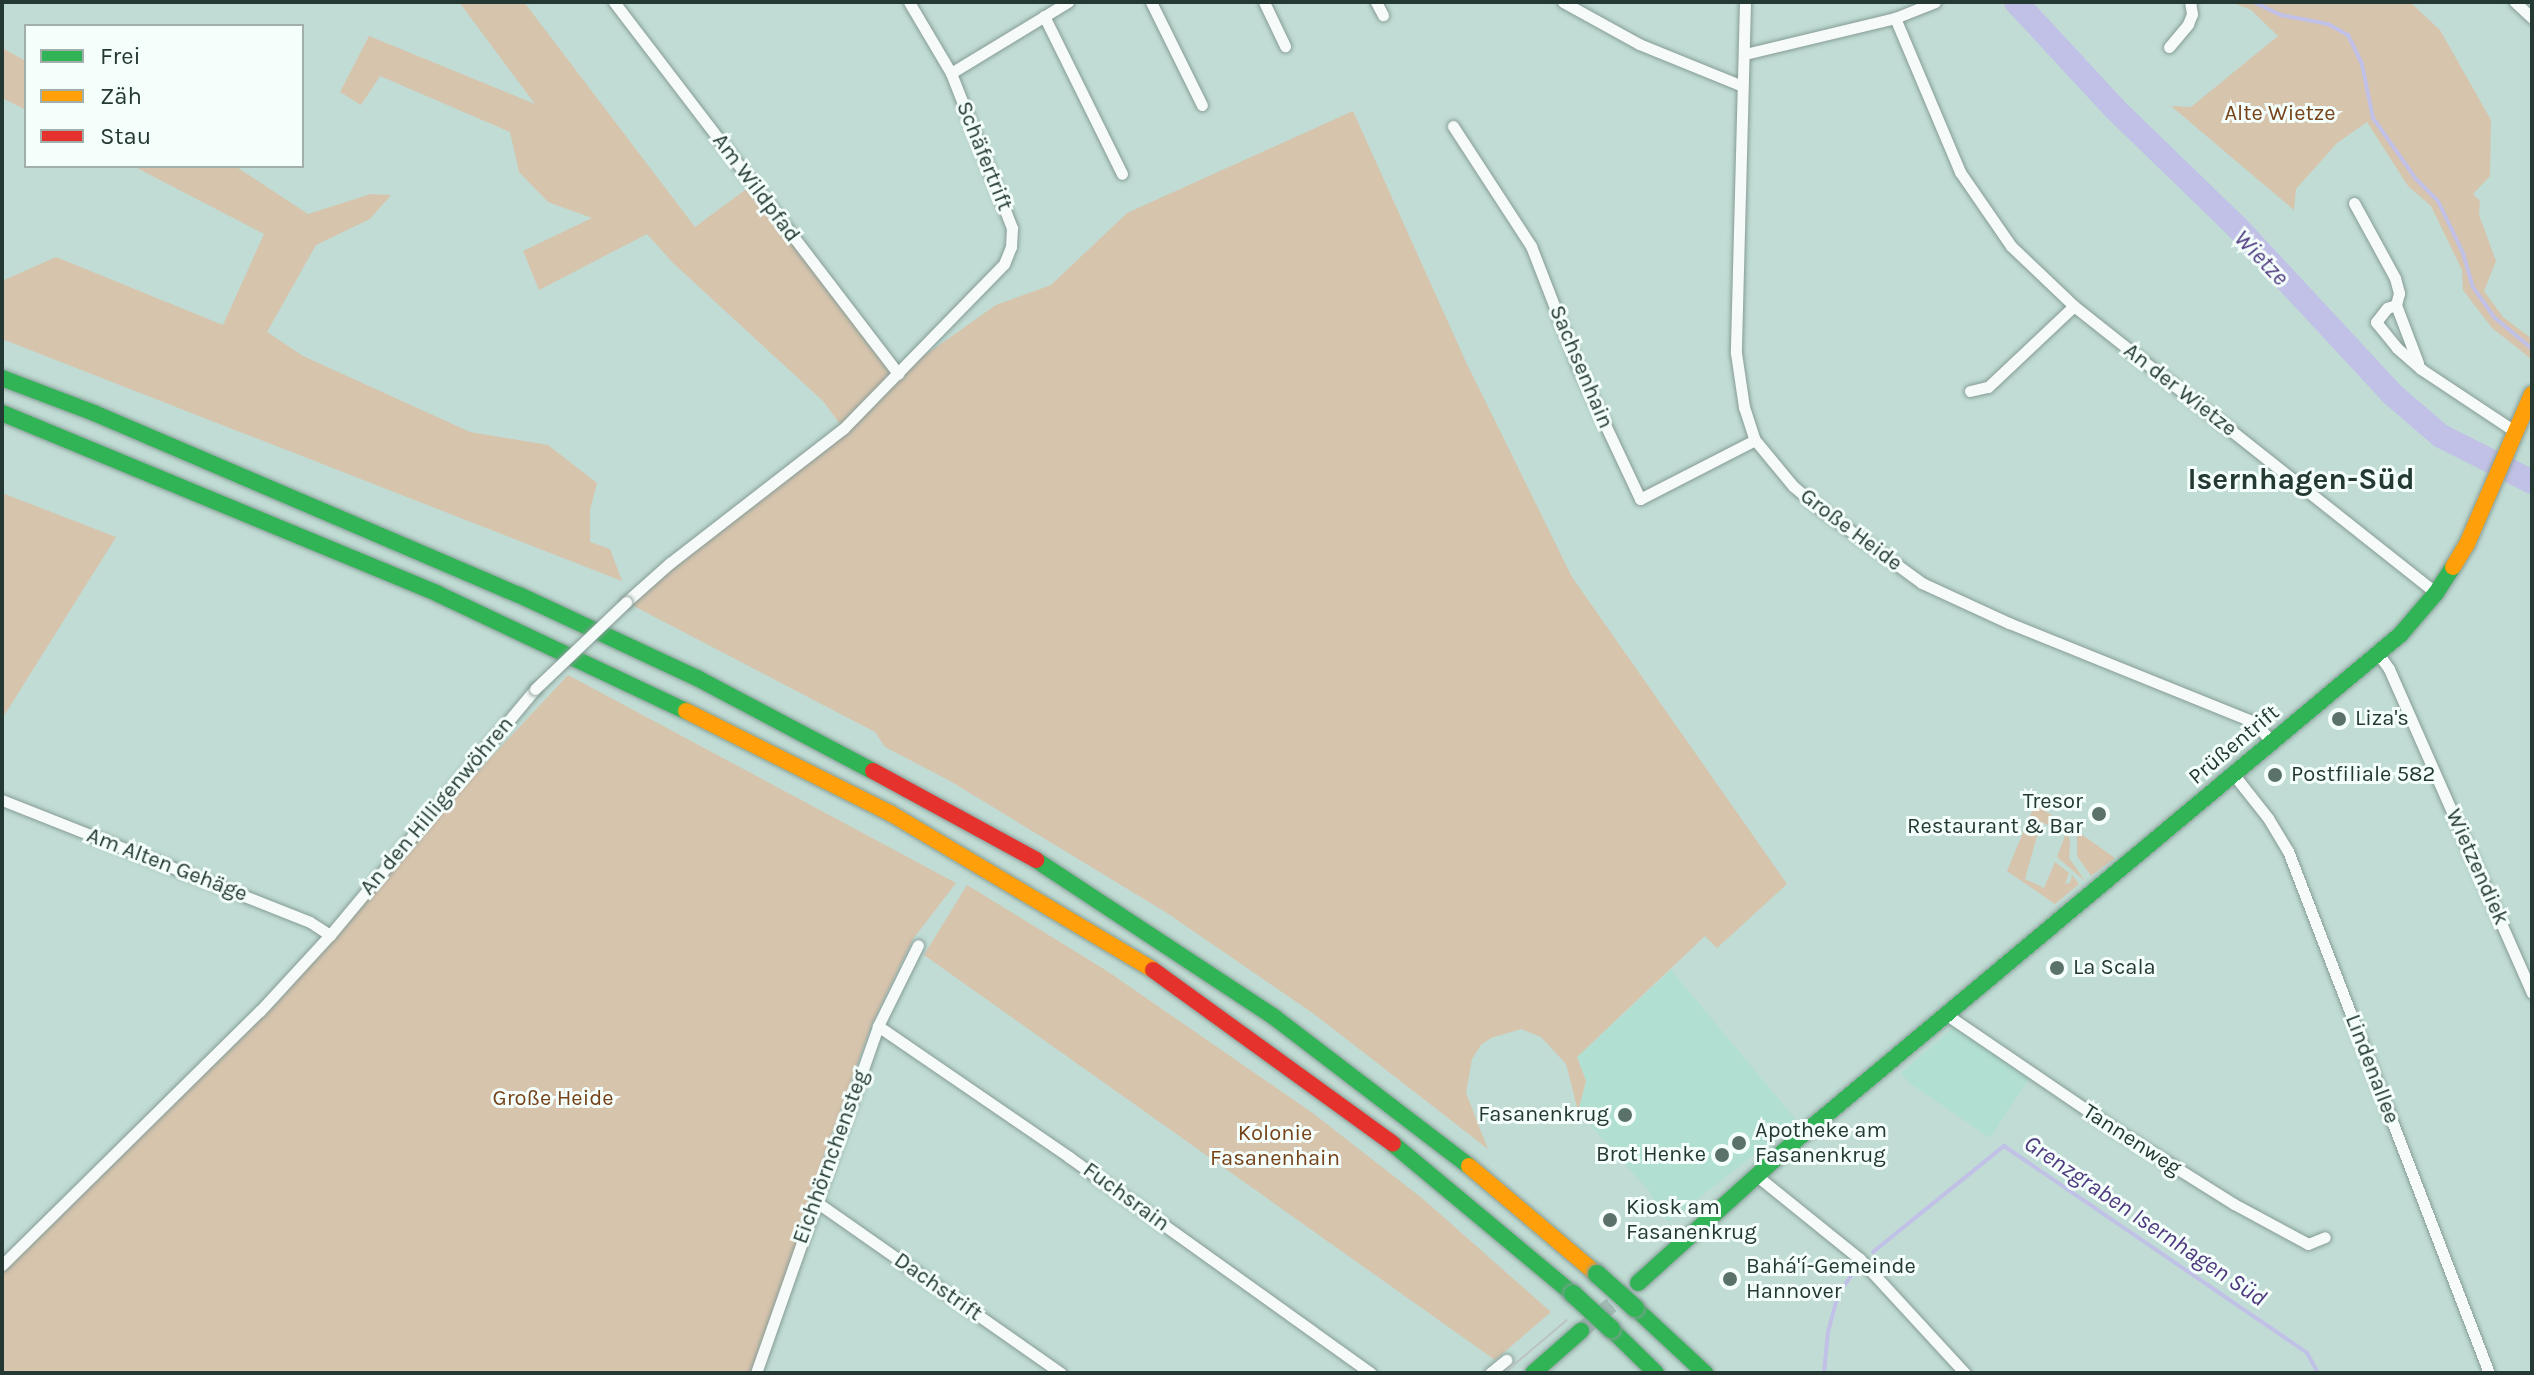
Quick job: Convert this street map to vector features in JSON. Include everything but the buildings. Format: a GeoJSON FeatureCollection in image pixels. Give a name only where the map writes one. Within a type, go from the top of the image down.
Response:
{"type":"FeatureCollection","features":[{"type":"Feature","properties":{"kind":"main road"},"geometry":{"type":"LineString","coordinates":[[2,378],[452,564],[697,678],[995,835],[1174,948],[1286,1026],[1458,1157],[1597,1274],[1705,1373]]}},
{"type":"Feature","properties":{"kind":"main road","name":"Prüßentrift"},"geometry":{"type":"LineString","coordinates":[[1638,1283],[1884,1067],[2379,655],[2436,593],[2467,544],[2532,394]]}},
{"type":"Feature","properties":{"kind":"main road"},"geometry":{"type":"LineString","coordinates":[[2,413],[438,594],[785,758],[890,813],[1156,972],[1313,1083],[1438,1179],[1573,1294],[1656,1373]]}},
{"type":"Feature","properties":{"kind":"main road"},"geometry":{"type":"LineString","coordinates":[[1533,1373],[1581,1331]]}},
{"type":"Feature","properties":{"kind":"street","name":"Am Wildpfad"},"geometry":{"type":"LineString","coordinates":[[614,2],[898,374]]}},
{"type":"Feature","properties":{"kind":"street","name":"Schäfertrift"},"geometry":{"type":"LineString","coordinates":[[898,374],[1004,264],[1011,247],[1012,228],[951,73],[909,2]]}},
{"type":"Feature","properties":{"kind":"street"},"geometry":{"type":"LineString","coordinates":[[951,73],[1068,2]]}},
{"type":"Feature","properties":{"kind":"street"},"geometry":{"type":"LineString","coordinates":[[1151,2],[1202,105]]}},
{"type":"Feature","properties":{"kind":"street"},"geometry":{"type":"LineString","coordinates":[[1264,2],[1285,46]]}},
{"type":"Feature","properties":{"kind":"street"},"geometry":{"type":"LineString","coordinates":[[1376,2],[1383,15]]}},
{"type":"Feature","properties":{"kind":"street"},"geometry":{"type":"LineString","coordinates":[[1563,2],[1639,44],[1740,85]]}},
{"type":"Feature","properties":{"kind":"street","name":"Große Heide"},"geometry":{"type":"LineString","coordinates":[[1745,2],[1745,54],[1740,85],[1736,353],[1744,407],[1755,440],[1793,486],[1922,583],[2009,623],[2254,722],[2273,743]]}},
{"type":"Feature","properties":{"kind":"street"},"geometry":{"type":"LineString","coordinates":[[1745,54],[1895,18],[1935,2]]}},
{"type":"Feature","properties":{"kind":"street"},"geometry":{"type":"LineString","coordinates":[[2169,47],[2188,24],[2192,14],[2190,2]]}},
{"type":"Feature","properties":{"kind":"street"},"geometry":{"type":"LineString","coordinates":[[2515,2],[2532,18]]}},
{"type":"Feature","properties":{"kind":"street"},"geometry":{"type":"LineString","coordinates":[[1044,16],[1122,174]]}},
{"type":"Feature","properties":{"kind":"street","name":"An der Wietze"},"geometry":{"type":"LineString","coordinates":[[1895,18],[1960,172],[2011,246],[2074,306],[2436,593]]}},
{"type":"Feature","properties":{"kind":"street","name":"Sachsenhain"},"geometry":{"type":"LineString","coordinates":[[1453,126],[1531,246],[1578,367],[1640,499],[1755,440]]}},
{"type":"Feature","properties":{"kind":"street"},"geometry":{"type":"LineString","coordinates":[[2354,203],[2395,278],[2399,293],[2396,305],[2421,369]]}},
{"type":"Feature","properties":{"kind":"street"},"geometry":{"type":"LineString","coordinates":[[2396,305],[2380,314],[2376,322],[2397,348],[2421,369],[2516,432]]}},
{"type":"Feature","properties":{"kind":"street"},"geometry":{"type":"LineString","coordinates":[[1970,391],[1988,387],[2074,306]]}},
{"type":"Feature","properties":{"kind":"street","name":"An den Hilligenwöhren"},"geometry":{"type":"LineString","coordinates":[[2,1265],[260,1011],[330,935],[535,689],[670,563],[843,429],[898,374]]}},
{"type":"Feature","properties":{"kind":"street","name":"Wietzendiek"},"geometry":{"type":"LineString","coordinates":[[2379,655],[2389,669],[2532,993]]}},
{"type":"Feature","properties":{"kind":"street","name":"Lindenallee"},"geometry":{"type":"LineString","coordinates":[[2234,775],[2268,818],[2288,851],[2489,1373]]}},
{"type":"Feature","properties":{"kind":"street","name":"Am Alten Gehäge"},"geometry":{"type":"LineString","coordinates":[[2,800],[310,922],[330,935]]}},
{"type":"Feature","properties":{"kind":"street","name":"Eichhörnchensteg"},"geometry":{"type":"LineString","coordinates":[[756,1373],[878,1026],[918,945]]}},
{"type":"Feature","properties":{"kind":"street","name":"Tannenweg"},"geometry":{"type":"LineString","coordinates":[[1947,1015],[2140,1146],[2234,1204],[2308,1244],[2325,1237]]}},
{"type":"Feature","properties":{"kind":"street","name":"Fuchsrain"},"geometry":{"type":"LineString","coordinates":[[878,1026],[1069,1157],[1371,1373]]}},
{"type":"Feature","properties":{"kind":"street"},"geometry":{"type":"LineString","coordinates":[[1757,1176],[1860,1259],[1965,1373]]}},
{"type":"Feature","properties":{"kind":"street","name":"Dachstrift"},"geometry":{"type":"LineString","coordinates":[[815,1201],[1061,1373]]}},
{"type":"Feature","properties":{"kind":"street"},"geometry":{"type":"LineString","coordinates":[[1490,1373],[1506,1360]]}},
{"type":"Feature","properties":{"kind":"shaded area"},"geometry":{"type":"Polygon","coordinates":[[[1671,970],[1797,1121],[1668,1222],[1649,1191],[1578,1111],[1586,1081],[1577,1057],[1671,970]]]}},
{"type":"Feature","properties":{"kind":"shaded area"},"geometry":{"type":"Polygon","coordinates":[[[1955,1026],[2030,1077],[1990,1138],[1908,1082],[1901,1073],[1955,1026]]]}},
{"type":"Feature","properties":{"kind":"green space"},"geometry":{"type":"Polygon","coordinates":[[[459,2],[524,2],[695,227],[753,184],[898,374],[996,305],[1051,285],[1127,213],[1353,111],[1466,362],[1572,577],[1787,884],[1717,948],[1705,936],[1577,1057],[1586,1081],[1578,1111],[1566,1064],[1541,1037],[1521,1029],[1491,1038],[1481,1045],[1472,1059],[1466,1093],[1488,1149],[1314,1014],[1167,913],[950,781],[885,747],[875,732],[626,602],[843,428],[823,401],[673,263],[647,234],[539,290],[523,251],[592,218],[548,202],[519,172],[510,132],[380,76],[361,105],[340,92],[369,36],[535,104],[459,2]]]}},
{"type":"Feature","properties":{"kind":"green space"},"geometry":{"type":"Polygon","coordinates":[[[2231,2],[2410,2],[2440,30],[2491,120],[2490,176],[2473,194],[2480,201],[2479,215],[2496,261],[2484,291],[2503,317],[2532,339],[2530,358],[2492,328],[2463,290],[2462,270],[2431,206],[2408,186],[2367,122],[2337,143],[2296,189],[2294,210],[2171,106],[2191,107],[2278,36],[2251,10],[2231,2]]]}},
{"type":"Feature","properties":{"kind":"green space"},"geometry":{"type":"Polygon","coordinates":[[[2,48],[24,60],[24,109],[2,98],[2,48]]]}},
{"type":"Feature","properties":{"kind":"green space"},"geometry":{"type":"Polygon","coordinates":[[[137,168],[238,168],[308,214],[371,194],[391,195],[370,219],[316,245],[267,332],[303,356],[470,432],[548,445],[597,483],[590,510],[590,542],[610,549],[622,581],[2,339],[2,281],[56,257],[223,325],[264,234],[137,168]]]}},
{"type":"Feature","properties":{"kind":"green space"},"geometry":{"type":"Polygon","coordinates":[[[2,493],[116,537],[2,719],[2,493]]]}},
{"type":"Feature","properties":{"kind":"green space","name":"Große Heide"},"geometry":{"type":"Polygon","coordinates":[[[568,675],[956,883],[913,939],[872,1024],[809,1196],[815,1201],[756,1373],[2,1373],[2,1273],[277,1003],[426,827],[568,675]]]}},
{"type":"Feature","properties":{"kind":"green space"},"geometry":{"type":"Polygon","coordinates":[[[2035,804],[2070,828],[2067,833],[2069,858],[2085,881],[2057,857],[2066,833],[2041,822],[2025,879],[2044,888],[2055,862],[2069,873],[2065,884],[2070,883],[2072,875],[2079,884],[2055,904],[2007,871],[2035,804]]]}},
{"type":"Feature","properties":{"kind":"green space"},"geometry":{"type":"Polygon","coordinates":[[[2077,831],[2115,858],[2091,876],[2077,856],[2077,831]]]}},
{"type":"Feature","properties":{"kind":"green space","name":"Kolonie Fasanenhain"},"geometry":{"type":"Polygon","coordinates":[[[967,885],[1107,971],[1314,1114],[1423,1199],[1551,1312],[1495,1360],[924,955],[967,885]]]}},
{"type":"Feature","properties":{"kind":"waterway","name":"Wietze"},"geometry":{"type":"LineString","coordinates":[[2016,2],[2114,108],[2237,227],[2392,394],[2441,436],[2532,482]]}},
{"type":"Feature","properties":{"kind":"waterway","name":"Alte Wietze"},"geometry":{"type":"LineString","coordinates":[[2254,2],[2281,15],[2328,24],[2348,35],[2362,64],[2373,118],[2416,179],[2438,201],[2463,253],[2473,287],[2495,318],[2531,348]]}},
{"type":"Feature","properties":{"kind":"waterway","name":"Grenzgraben Isernhagen Süd"},"geometry":{"type":"LineString","coordinates":[[1873,1252],[2004,1146],[2307,1353],[2318,1373]]}},
{"type":"Feature","properties":{"kind":"waterway","name":"Grenzgraben Isernhagen Süd"},"geometry":{"type":"LineString","coordinates":[[1824,1373],[1828,1332],[1838,1295],[1855,1270]]}},
{"type":"Feature","properties":{"kind":"tunnel"},"geometry":{"type":"LineString","coordinates":[[1581,1331],[1631,1288]]}},
{"type":"Feature","properties":{"kind":"tram line"},"geometry":{"type":"LineString","coordinates":[[1504,1373],[1567,1320]]}},
{"type":"Feature","properties":{"kind":"traffic: fast"},"geometry":{"type":"LineString","coordinates":[[2,378],[94,413],[519,595],[697,678],[873,771]]}},
{"type":"Feature","properties":{"kind":"traffic: fast"},"geometry":{"type":"LineString","coordinates":[[2,413],[438,594],[686,711]]}},
{"type":"Feature","properties":{"kind":"traffic: fast"},"geometry":{"type":"LineString","coordinates":[[1638,1283],[1795,1141],[2400,635],[2436,593],[2453,567]]}},
{"type":"Feature","properties":{"kind":"traffic: fast"},"geometry":{"type":"LineString","coordinates":[[1036,860],[1274,1017],[1469,1166]]}},
{"type":"Feature","properties":{"kind":"traffic: fast"},"geometry":{"type":"LineString","coordinates":[[1393,1144],[1573,1294]]}},
{"type":"Feature","properties":{"kind":"traffic: fast"},"geometry":{"type":"LineString","coordinates":[[1597,1274],[1635,1308]]}},
{"type":"Feature","properties":{"kind":"traffic: fast"},"geometry":{"type":"LineString","coordinates":[[1573,1294],[1611,1329]]}},
{"type":"Feature","properties":{"kind":"traffic: fast"},"geometry":{"type":"LineString","coordinates":[[1635,1308],[1705,1373]]}},
{"type":"Feature","properties":{"kind":"traffic: fast"},"geometry":{"type":"LineString","coordinates":[[1611,1329],[1656,1373]]}},
{"type":"Feature","properties":{"kind":"traffic: fast"},"geometry":{"type":"LineString","coordinates":[[1533,1373],[1581,1331]]}},
{"type":"Feature","properties":{"kind":"traffic: slow"},"geometry":{"type":"LineString","coordinates":[[2453,567],[2467,544],[2532,394]]}},
{"type":"Feature","properties":{"kind":"traffic: slow"},"geometry":{"type":"LineString","coordinates":[[686,711],[890,813],[1153,970]]}},
{"type":"Feature","properties":{"kind":"traffic: slow"},"geometry":{"type":"LineString","coordinates":[[1469,1166],[1597,1274]]}},
{"type":"Feature","properties":{"kind":"traffic: jam"},"geometry":{"type":"LineString","coordinates":[[873,771],[1036,860]]}},
{"type":"Feature","properties":{"kind":"traffic: jam"},"geometry":{"type":"LineString","coordinates":[[1153,970],[1393,1144]]}},
{"type":"Feature","properties":{"kind":"place","name":"Liza's"},"geometry":{"type":"Point","coordinates":[2339,719]}},
{"type":"Feature","properties":{"kind":"place","name":"Postfiliale 582"},"geometry":{"type":"Point","coordinates":[2275,775]}},
{"type":"Feature","properties":{"kind":"place","name":"Tresor Restaurant & Bar"},"geometry":{"type":"Point","coordinates":[2099,814]}},
{"type":"Feature","properties":{"kind":"place","name":"La Scala"},"geometry":{"type":"Point","coordinates":[2057,968]}},
{"type":"Feature","properties":{"kind":"place","name":"Fasanenkrug"},"geometry":{"type":"Point","coordinates":[1625,1115]}},
{"type":"Feature","properties":{"kind":"place","name":"Apotheke am Fasanenkrug"},"geometry":{"type":"Point","coordinates":[1739,1143]}},
{"type":"Feature","properties":{"kind":"place","name":"Brot Henke"},"geometry":{"type":"Point","coordinates":[1722,1155]}},
{"type":"Feature","properties":{"kind":"place","name":"Kiosk am Fasanenkrug"},"geometry":{"type":"Point","coordinates":[1610,1220]}},
{"type":"Feature","properties":{"kind":"place","name":"Bahá'í-Gemeinde Hannover"},"geometry":{"type":"Point","coordinates":[1730,1279]}},
{"type":"Feature","properties":{"kind":"district","name":"Isernhagen-Süd"},"geometry":{"type":"Point","coordinates":[2301,479]}}]}
